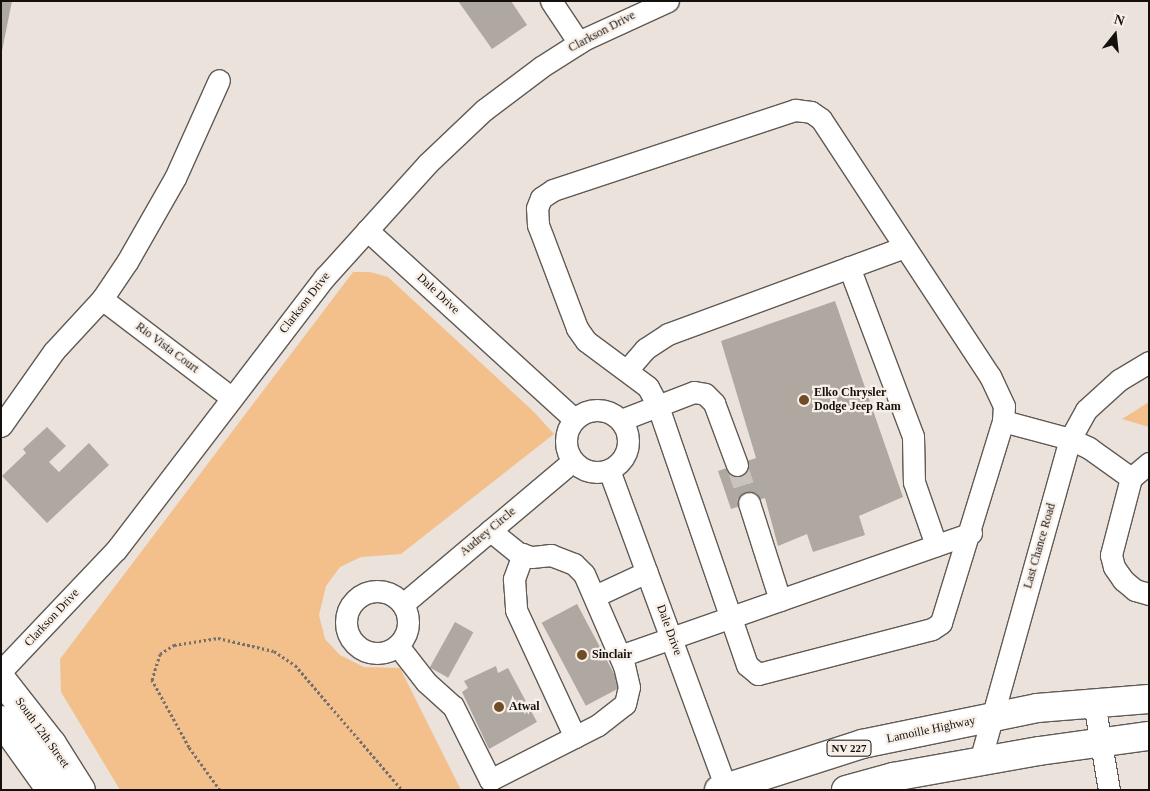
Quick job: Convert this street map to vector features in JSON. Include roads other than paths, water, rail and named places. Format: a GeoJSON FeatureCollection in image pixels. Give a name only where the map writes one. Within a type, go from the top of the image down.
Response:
{"type":"FeatureCollection","features":[{"type":"Feature","properties":{"kind":"main road","name":"South 12th Street"},"geometry":{"type":"LineString","coordinates":[[1,679],[52,744],[81,790]]}},
{"type":"Feature","properties":{"kind":"main road","name":"Lamoille Highway"},"geometry":{"type":"LineString","coordinates":[[724,789],[862,744],[1036,708],[1149,699]]}},
{"type":"Feature","properties":{"kind":"main road","name":"South 12th Street"},"geometry":{"type":"LineString","coordinates":[[1,720],[51,790]]}},
{"type":"Feature","properties":{"kind":"main road"},"geometry":{"type":"LineString","coordinates":[[846,790],[893,776],[1149,736]]}},
{"type":"Feature","properties":{"kind":"street"},"geometry":{"type":"LineString","coordinates":[[551,1],[579,43]]}},
{"type":"Feature","properties":{"kind":"street","name":"Clarkson Drive"},"geometry":{"type":"LineString","coordinates":[[1,671],[116,550],[325,277],[427,164],[484,110],[579,43],[668,1]]}},
{"type":"Feature","properties":{"kind":"street"},"geometry":{"type":"LineString","coordinates":[[1,426],[54,351],[102,299],[127,262],[175,178],[219,80]]}},
{"type":"Feature","properties":{"kind":"street"},"geometry":{"type":"LineString","coordinates":[[795,110],[811,112],[821,118],[905,246],[990,376],[1004,406],[1003,421],[971,533],[940,623],[932,629],[758,674],[749,670],[658,406],[648,387],[586,340],[577,328],[538,225],[537,208],[542,198],[553,190],[795,110]]}},
{"type":"Feature","properties":{"kind":"street","name":"Dale Drive"},"geometry":{"type":"LineString","coordinates":[[368,230],[574,419]]}},
{"type":"Feature","properties":{"kind":"street"},"geometry":{"type":"LineString","coordinates":[[627,370],[645,349],[668,334],[905,246]]}},
{"type":"Feature","properties":{"kind":"street"},"geometry":{"type":"LineString","coordinates":[[849,267],[913,436],[914,482],[936,545]]}},
{"type":"Feature","properties":{"kind":"street","name":"Rio Vista Court"},"geometry":{"type":"LineString","coordinates":[[102,299],[232,398]]}},
{"type":"Feature","properties":{"kind":"street","name":"Last Chance Road"},"geometry":{"type":"LineString","coordinates":[[980,761],[1070,439],[1086,410],[1119,380],[1149,362]]}},
{"type":"Feature","properties":{"kind":"street"},"geometry":{"type":"LineString","coordinates":[[621,420],[694,392],[711,397],[737,465]]}},
{"type":"Feature","properties":{"kind":"street"},"geometry":{"type":"LineString","coordinates":[[603,410],[621,420],[626,428],[628,448],[624,457],[609,470],[589,472],[573,461],[566,444],[569,426],[574,419],[583,413],[603,410]]}},
{"type":"Feature","properties":{"kind":"street"},"geometry":{"type":"LineString","coordinates":[[1003,421],[1070,439],[1089,448],[1131,478]]}},
{"type":"Feature","properties":{"kind":"street","name":"Audrey Circle"},"geometry":{"type":"LineString","coordinates":[[403,604],[573,461]]}},
{"type":"Feature","properties":{"kind":"street"},"geometry":{"type":"LineString","coordinates":[[1149,463],[1131,478],[1111,555],[1114,567],[1123,580],[1134,590],[1149,594]]}},
{"type":"Feature","properties":{"kind":"street","name":"Dale Drive"},"geometry":{"type":"LineString","coordinates":[[609,470],[672,637],[724,789]]}},
{"type":"Feature","properties":{"kind":"street"},"geometry":{"type":"LineString","coordinates":[[749,503],[780,600]]}},
{"type":"Feature","properties":{"kind":"street"},"geometry":{"type":"LineString","coordinates":[[398,646],[426,682],[453,706],[490,780],[617,713],[625,704],[629,687],[620,656],[584,574],[574,564],[551,555],[523,554],[490,530]]}},
{"type":"Feature","properties":{"kind":"street"},"geometry":{"type":"LineString","coordinates":[[620,656],[971,533]]}},
{"type":"Feature","properties":{"kind":"street"},"geometry":{"type":"LineString","coordinates":[[523,554],[514,579],[516,610],[575,736]]}},
{"type":"Feature","properties":{"kind":"street"},"geometry":{"type":"LineString","coordinates":[[595,596],[647,572]]}},
{"type":"Feature","properties":{"kind":"street"},"geometry":{"type":"LineString","coordinates":[[374,590],[385,592],[403,604],[409,621],[404,638],[398,646],[378,654],[362,650],[350,639],[345,618],[355,599],[374,590]]}},
{"type":"Feature","properties":{"kind":"street"},"geometry":{"type":"LineString","coordinates":[[1094,703],[1109,790]]}},
{"type":"Feature","properties":{"kind":"tunnel"},"geometry":{"type":"LineString","coordinates":[[737,465],[749,503]]}},
{"type":"Feature","properties":{"kind":"place","name":"Elko Chrysler Dodge Jeep Ram"},"geometry":{"type":"Point","coordinates":[804,400]}},
{"type":"Feature","properties":{"kind":"place","name":"Sinclair"},"geometry":{"type":"Point","coordinates":[582,655]}},
{"type":"Feature","properties":{"kind":"place","name":"Atwal"},"geometry":{"type":"Point","coordinates":[499,707]}}]}
